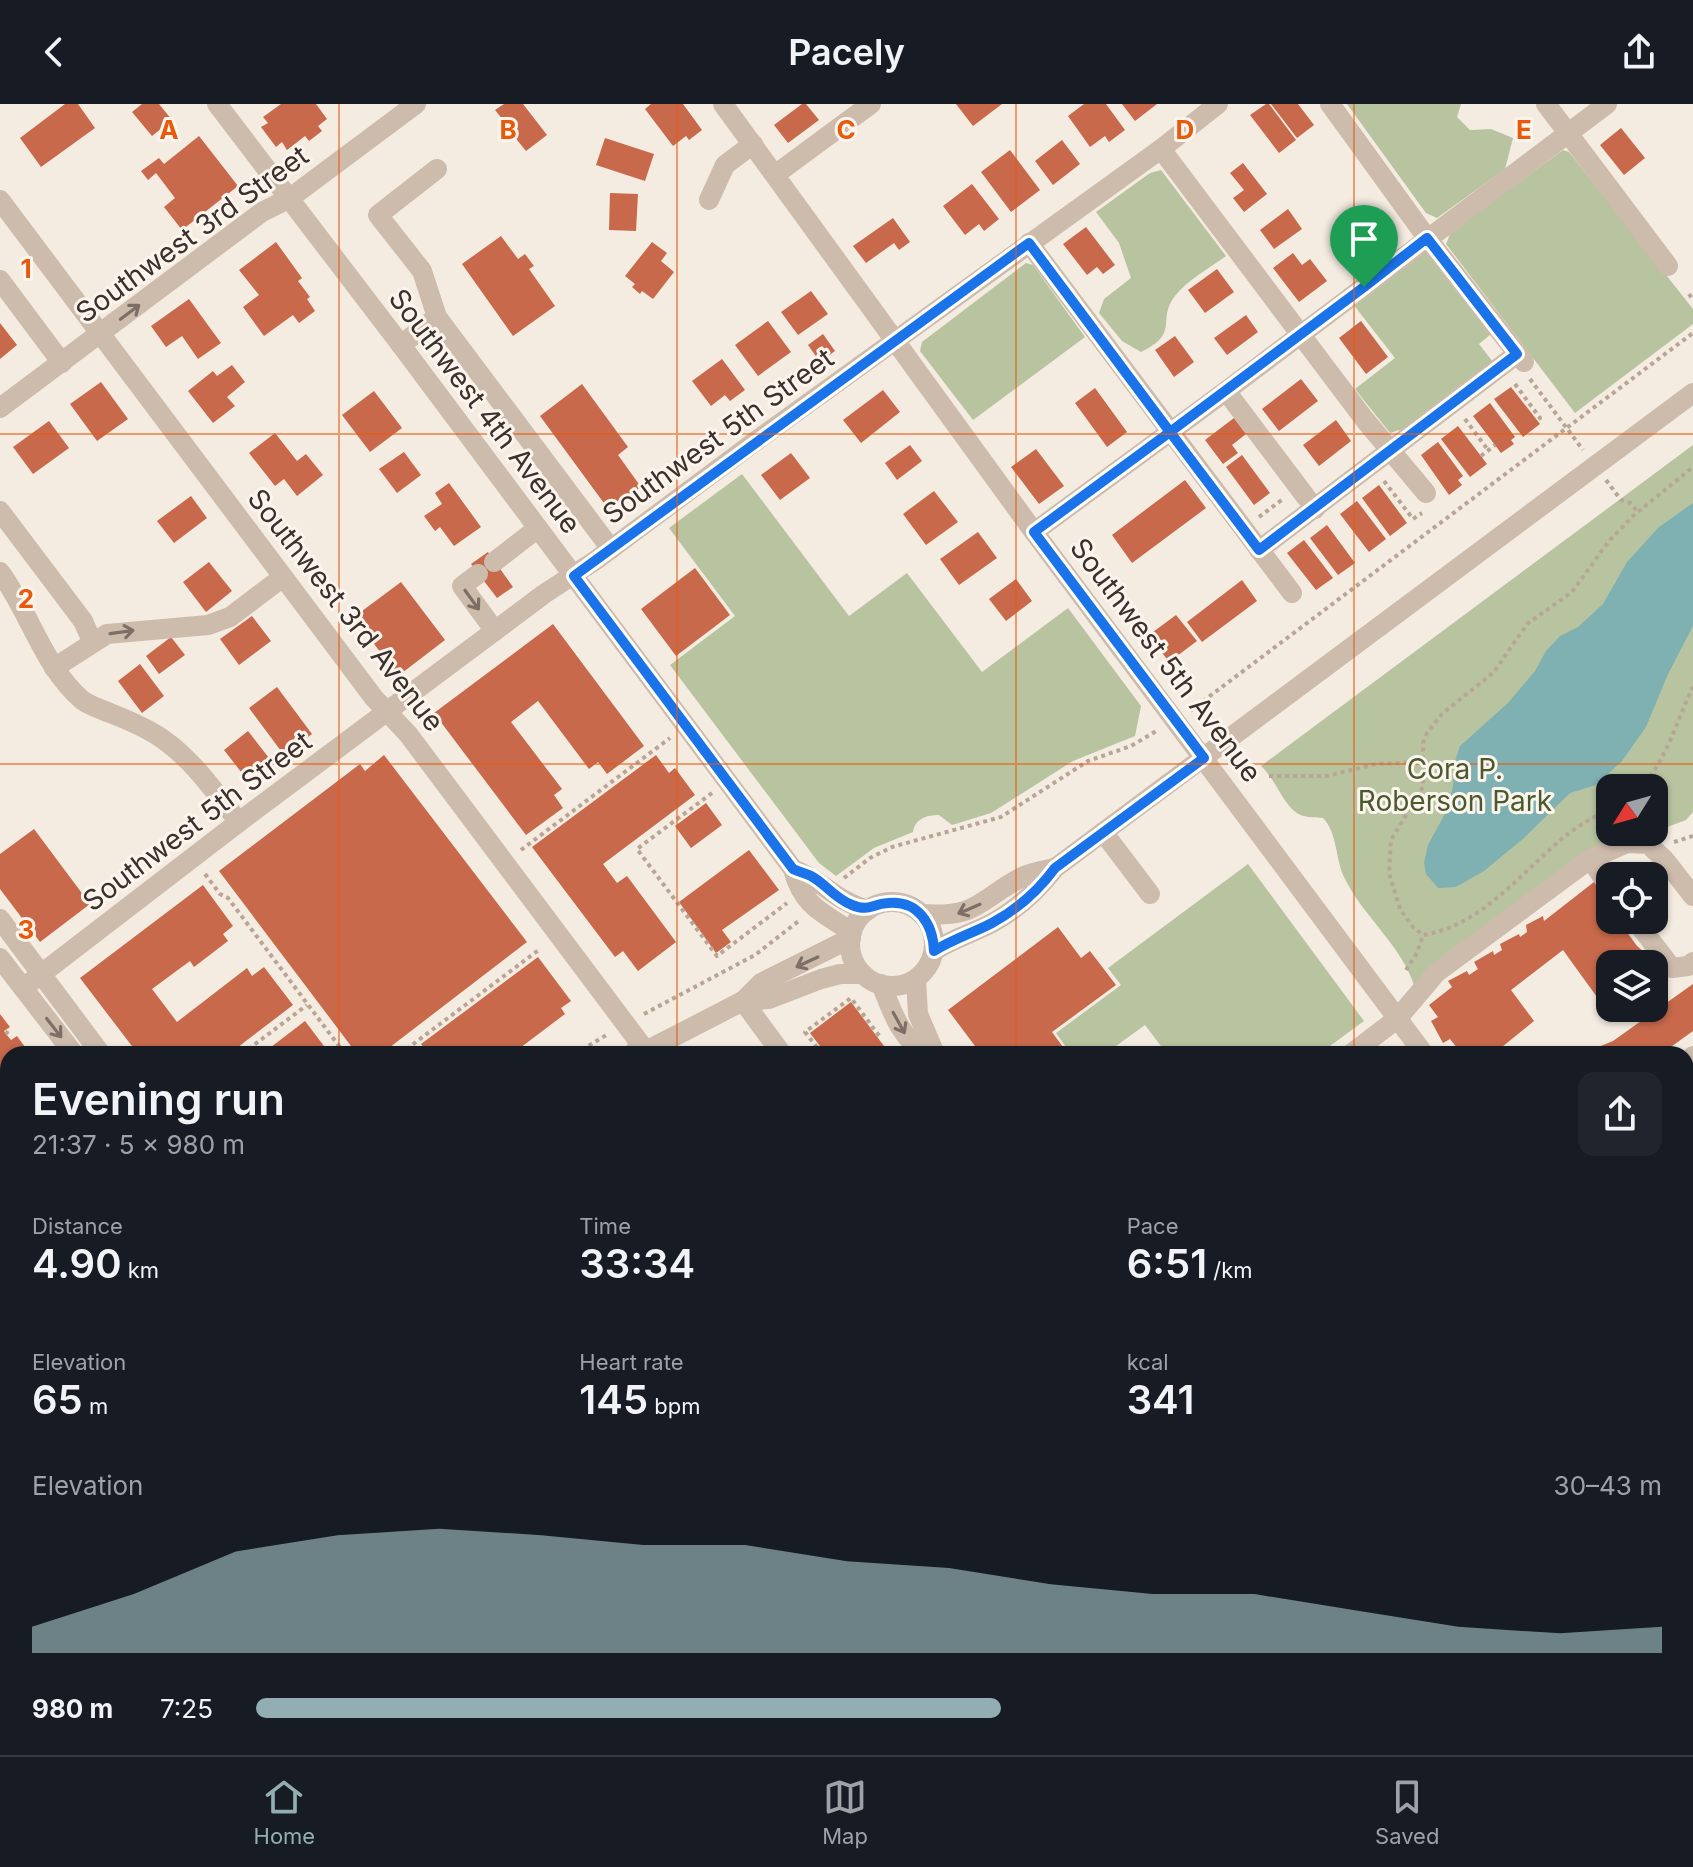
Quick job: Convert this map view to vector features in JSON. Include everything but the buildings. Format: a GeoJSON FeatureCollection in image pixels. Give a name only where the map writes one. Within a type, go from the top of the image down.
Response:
{"type":"FeatureCollection","features":[{"type":"Feature","properties":{"kind":"street","name":"Southwest 4th Avenue"},"geometry":{"type":"LineString","coordinates":[[217,104],[793,869],[798,890],[815,908],[851,935]]}},
{"type":"Feature","properties":{"kind":"street","name":"Southwest 3rd Street"},"geometry":{"type":"LineString","coordinates":[[0,408],[262,212],[290,198],[416,104]]}},
{"type":"Feature","properties":{"kind":"street","name":"Southwest 5th Avenue"},"geometry":{"type":"LineString","coordinates":[[723,104],[1034,532],[1418,1046]]}},
{"type":"Feature","properties":{"kind":"street"},"geometry":{"type":"LineString","coordinates":[[776,174],[871,104]]}},
{"type":"Feature","properties":{"kind":"street","name":"Southwest 5th Street"},"geometry":{"type":"LineString","coordinates":[[23,988],[544,594],[574,576],[1161,149],[1218,104]]}},
{"type":"Feature","properties":{"kind":"street"},"geometry":{"type":"LineString","coordinates":[[1259,550],[1517,364],[1330,104]]}},
{"type":"Feature","properties":{"kind":"street"},"geometry":{"type":"LineString","coordinates":[[1546,104],[1668,266]]}},
{"type":"Feature","properties":{"kind":"street"},"geometry":{"type":"LineString","coordinates":[[1034,532],[1607,104]]}},
{"type":"Feature","properties":{"kind":"street"},"geometry":{"type":"LineString","coordinates":[[709,200],[725,165],[753,144]]}},
{"type":"Feature","properties":{"kind":"street"},"geometry":{"type":"LineString","coordinates":[[1161,149],[1300,335],[1426,493]]}},
{"type":"Feature","properties":{"kind":"street"},"geometry":{"type":"LineString","coordinates":[[437,169],[378,215],[422,271],[437,317],[611,549]]}},
{"type":"Feature","properties":{"kind":"street","name":"Southwest 3rd Avenue"},"geometry":{"type":"LineString","coordinates":[[0,200],[283,577],[388,713],[408,734],[637,1046]]}},
{"type":"Feature","properties":{"kind":"street"},"geometry":{"type":"LineString","coordinates":[[1029,243],[1292,593]]}},
{"type":"Feature","properties":{"kind":"street"},"geometry":{"type":"LineString","coordinates":[[0,280],[62,363]]}},
{"type":"Feature","properties":{"kind":"street"},"geometry":{"type":"LineString","coordinates":[[401,345],[437,317]]}},
{"type":"Feature","properties":{"kind":"street"},"geometry":{"type":"LineString","coordinates":[[1226,391],[1315,509]]}},
{"type":"Feature","properties":{"kind":"street"},"geometry":{"type":"LineString","coordinates":[[934,951],[995,921],[1037,892],[1055,868],[1693,393]]}},
{"type":"Feature","properties":{"kind":"street"},"geometry":{"type":"LineString","coordinates":[[0,511],[83,621],[92,641]]}},
{"type":"Feature","properties":{"kind":"street"},"geometry":{"type":"LineString","coordinates":[[495,631],[462,586],[538,528]]}},
{"type":"Feature","properties":{"kind":"street"},"geometry":{"type":"LineString","coordinates":[[0,572],[17,595],[54,668],[85,703],[165,741],[200,774],[239,822]]}},
{"type":"Feature","properties":{"kind":"street"},"geometry":{"type":"LineString","coordinates":[[54,668],[107,634],[208,625],[230,617],[283,577]]}},
{"type":"Feature","properties":{"kind":"street"},"geometry":{"type":"LineString","coordinates":[[1103,832],[1150,894]]}},
{"type":"Feature","properties":{"kind":"street"},"geometry":{"type":"LineString","coordinates":[[1361,1046],[1398,1018],[1436,973],[1590,859],[1627,843],[1648,844],[1693,896]]}},
{"type":"Feature","properties":{"kind":"street"},"geometry":{"type":"LineString","coordinates":[[1590,859],[1596,867]]}},
{"type":"Feature","properties":{"kind":"street"},"geometry":{"type":"LineString","coordinates":[[913,1046],[872,979],[852,956],[851,935],[860,916],[890,902],[901,903],[922,914],[950,916],[964,913],[1026,875],[1055,868]]}},
{"type":"Feature","properties":{"kind":"street","name":"Southwest 4th Avenue"},"geometry":{"type":"LineString","coordinates":[[793,869],[813,877],[841,900],[868,910]]}},
{"type":"Feature","properties":{"kind":"street"},"geometry":{"type":"LineString","coordinates":[[743,1001],[769,999],[840,974],[905,984],[916,979],[927,967],[934,951],[933,937],[922,914]]}},
{"type":"Feature","properties":{"kind":"street"},"geometry":{"type":"LineString","coordinates":[[0,919],[95,1046]]}},
{"type":"Feature","properties":{"kind":"street"},"geometry":{"type":"LineString","coordinates":[[1646,934],[1672,968],[1688,966],[1693,962]]}},
{"type":"Feature","properties":{"kind":"street"},"geometry":{"type":"LineString","coordinates":[[656,1046],[743,1001],[761,983],[851,935]]}},
{"type":"Feature","properties":{"kind":"street"},"geometry":{"type":"LineString","coordinates":[[0,958],[68,1046]]}},
{"type":"Feature","properties":{"kind":"street"},"geometry":{"type":"LineString","coordinates":[[916,979],[918,1014],[932,1046]]}},
{"type":"Feature","properties":{"kind":"street"},"geometry":{"type":"LineString","coordinates":[[743,1001],[776,1046]]}},
{"type":"Feature","properties":{"kind":"path"},"geometry":{"type":"LineString","coordinates":[[1689,294],[1693,300]]}},
{"type":"Feature","properties":{"kind":"path"},"geometry":{"type":"LineString","coordinates":[[1185,714],[1693,333]]}},
{"type":"Feature","properties":{"kind":"path"},"geometry":{"type":"LineString","coordinates":[[1517,364],[1540,418],[1537,420]]}},
{"type":"Feature","properties":{"kind":"path"},"geometry":{"type":"LineString","coordinates":[[1517,364],[1583,450]]}},
{"type":"Feature","properties":{"kind":"path"},"geometry":{"type":"LineString","coordinates":[[1465,419],[1488,450]]}},
{"type":"Feature","properties":{"kind":"path"},"geometry":{"type":"LineString","coordinates":[[1481,456],[1495,445]]}},
{"type":"Feature","properties":{"kind":"path"},"geometry":{"type":"LineString","coordinates":[[1596,817],[1562,838],[1518,880],[1463,921],[1439,933],[1423,935],[1400,909],[1389,873],[1391,840],[1423,787],[1423,743],[1432,724],[1494,672],[1527,624],[1572,592],[1609,541],[1638,512],[1693,467]]}},
{"type":"Feature","properties":{"kind":"path"},"geometry":{"type":"LineString","coordinates":[[1605,478],[1621,500],[1630,503],[1638,512]]}},
{"type":"Feature","properties":{"kind":"path"},"geometry":{"type":"LineString","coordinates":[[1651,774],[1693,687]]}},
{"type":"Feature","properties":{"kind":"path"},"geometry":{"type":"LineString","coordinates":[[840,882],[870,858],[892,847],[1001,817],[1080,766],[1131,746],[1165,727]]}},
{"type":"Feature","properties":{"kind":"path"},"geometry":{"type":"LineString","coordinates":[[519,851],[670,738]]}},
{"type":"Feature","properties":{"kind":"path"},"geometry":{"type":"LineString","coordinates":[[1269,776],[1327,776],[1376,764],[1422,762]]}},
{"type":"Feature","properties":{"kind":"path"},"geometry":{"type":"LineString","coordinates":[[712,793],[637,849],[701,936],[717,956],[792,899]]}},
{"type":"Feature","properties":{"kind":"path"},"geometry":{"type":"LineString","coordinates":[[204,872],[220,894],[228,898],[339,1046]]}},
{"type":"Feature","properties":{"kind":"path"},"geometry":{"type":"LineString","coordinates":[[638,1017],[755,955],[806,915]]}},
{"type":"Feature","properties":{"kind":"path"},"geometry":{"type":"LineString","coordinates":[[1406,970],[1417,953],[1423,935]]}},
{"type":"Feature","properties":{"kind":"path"},"geometry":{"type":"LineString","coordinates":[[411,1046],[540,949]]}},
{"type":"Feature","properties":{"kind":"path"},"geometry":{"type":"LineString","coordinates":[[816,1046],[805,1032],[851,998],[885,1043]]}},
{"type":"Feature","properties":{"kind":"path"},"geometry":{"type":"LineString","coordinates":[[253,1046],[308,1005]]}},
{"type":"Feature","properties":{"kind":"path"},"geometry":{"type":"LineString","coordinates":[[588,1046],[611,1032]]}},
{"type":"Feature","properties":{"kind":"green space"},"geometry":{"type":"Polygon","coordinates":[[[1347,104],[1461,104],[1457,117],[1470,130],[1491,129],[1513,138],[1505,169],[1437,218],[1426,213],[1347,104]]]}},
{"type":"Feature","properties":{"kind":"green space"},"geometry":{"type":"Polygon","coordinates":[[[1563,150],[1569,152],[1693,309],[1693,324],[1575,413],[1446,244],[1451,232],[1563,150]]]}},
{"type":"Feature","properties":{"kind":"green space"},"geometry":{"type":"Polygon","coordinates":[[[1161,170],[1226,256],[1180,290],[1167,312],[1161,339],[1141,352],[1122,341],[1099,313],[1104,299],[1131,278],[1119,243],[1096,212],[1150,173],[1161,170]]]}},
{"type":"Feature","properties":{"kind":"green space"},"geometry":{"type":"Polygon","coordinates":[[[1425,249],[1491,334],[1479,344],[1496,366],[1405,437],[1399,430],[1390,433],[1355,389],[1395,358],[1353,304],[1425,249]]]}},
{"type":"Feature","properties":{"kind":"green space"},"geometry":{"type":"Polygon","coordinates":[[[1026,263],[1033,265],[1085,337],[973,420],[920,351],[922,342],[1026,263]]]}},
{"type":"Feature","properties":{"kind":"green space","name":"Cora P. Roberson Park"},"geometry":{"type":"Polygon","coordinates":[[[1693,445],[1693,812],[1686,820],[1668,827],[1668,774],[1596,774],[1598,846],[1579,856],[1415,988],[1401,958],[1344,877],[1328,824],[1323,818],[1297,813],[1261,766],[1693,445]]]}},
{"type":"Feature","properties":{"kind":"green space"},"geometry":{"type":"Polygon","coordinates":[[[742,474],[849,616],[907,573],[982,672],[1068,608],[1141,706],[1135,736],[1073,761],[991,813],[952,825],[939,815],[922,819],[913,832],[874,848],[836,876],[819,863],[670,665],[735,616],[669,528],[742,474]]]}},
{"type":"Feature","properties":{"kind":"green space"},"geometry":{"type":"Polygon","coordinates":[[[1248,864],[1364,1021],[1330,1046],[1161,1046],[1145,1025],[1116,1046],[1065,1046],[1056,1033],[1121,985],[1108,968],[1248,864]]]}},
{"type":"Feature","properties":{"kind":"water"},"geometry":{"type":"Polygon","coordinates":[[[1693,503],[1693,626],[1668,674],[1646,727],[1622,761],[1608,774],[1596,774],[1596,785],[1570,793],[1524,838],[1484,871],[1456,887],[1438,888],[1426,874],[1424,863],[1428,845],[1448,808],[1460,746],[1508,703],[1560,636],[1578,627],[1603,604],[1627,562],[1659,527],[1693,503]]]}},
{"type":"Feature","properties":{"kind":"route"},"geometry":{"type":"LineString","coordinates":[[1364,287],[1170,432],[1029,243],[574,576],[793,869],[813,877],[830,893],[854,906],[868,910],[890,902],[912,907],[922,914],[929,925],[934,951],[995,921],[1037,892],[1055,868],[1204,758],[1034,532],[1170,432],[1259,550],[1517,354],[1427,238],[1364,287]]}}]}
